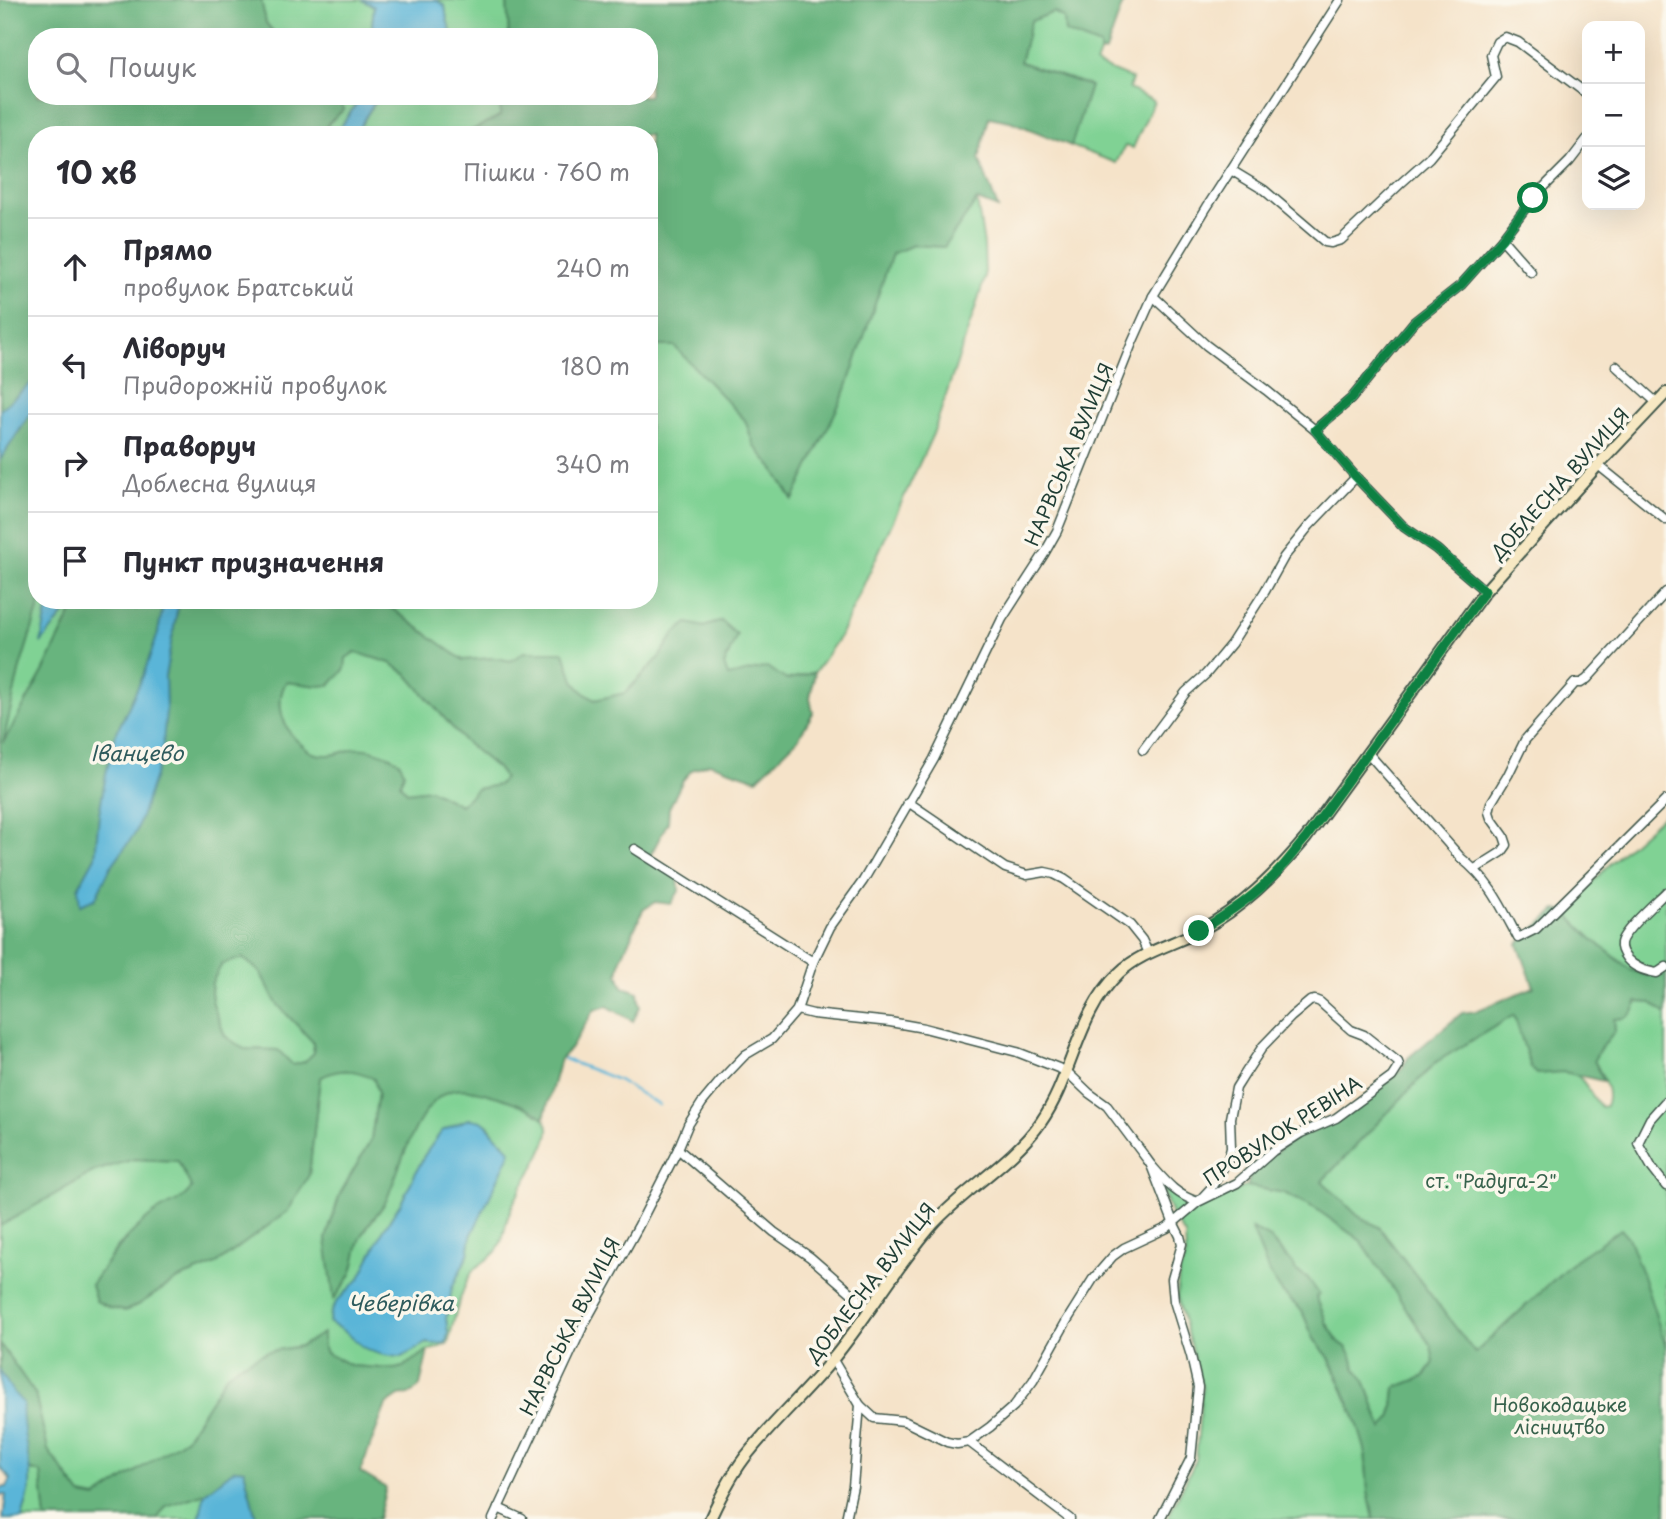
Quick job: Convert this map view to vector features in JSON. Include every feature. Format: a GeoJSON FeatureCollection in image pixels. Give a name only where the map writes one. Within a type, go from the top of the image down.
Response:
{"type":"FeatureCollection","features":[{"type":"Feature","properties":{"kind":"street","name":"НАРВСЬКА ВУЛИЦЯ"},"geometry":{"type":"LineString","coordinates":[[493,1519],[584,1324],[638,1227],[688,1125],[722,1079],[746,1055],[772,1040],[797,1010],[813,962],[830,928],[863,881],[934,759],[1002,619],[1057,531],[1153,296],[1340,0]]}},
{"type":"Feature","properties":{"kind":"street"},"geometry":{"type":"LineString","coordinates":[[1231,170],[1264,190],[1325,242],[1331,243],[1341,240],[1429,158],[1496,76],[1491,55],[1497,42],[1506,37],[1518,42],[1582,90]]}},
{"type":"Feature","properties":{"kind":"street"},"geometry":{"type":"LineString","coordinates":[[1315,430],[1351,399],[1414,322],[1461,285],[1502,239],[1533,198],[1582,145]]}},
{"type":"Feature","properties":{"kind":"street"},"geometry":{"type":"LineString","coordinates":[[1502,239],[1531,272]]}},
{"type":"Feature","properties":{"kind":"street"},"geometry":{"type":"LineString","coordinates":[[1153,296],[1206,345],[1315,430],[1404,527],[1436,549],[1485,591]]}},
{"type":"Feature","properties":{"kind":"street"},"geometry":{"type":"LineString","coordinates":[[1616,366],[1656,402]]}},
{"type":"Feature","properties":{"kind":"street","name":"ДОБЛЕСНА ВУЛИЦЯ"},"geometry":{"type":"LineString","coordinates":[[710,1519],[731,1478],[749,1452],[833,1360],[933,1225],[1022,1144],[1040,1124],[1081,1034],[1105,989],[1132,962],[1227,915],[1281,868],[1306,838],[1485,591],[1666,393]]}},
{"type":"Feature","properties":{"kind":"street"},"geometry":{"type":"LineString","coordinates":[[1598,465],[1666,520]]}},
{"type":"Feature","properties":{"kind":"street"},"geometry":{"type":"LineString","coordinates":[[1143,750],[1186,692],[1206,674],[1231,644],[1284,557],[1309,526],[1356,477]]}},
{"type":"Feature","properties":{"kind":"street"},"geometry":{"type":"LineString","coordinates":[[1475,869],[1502,852],[1507,845],[1489,812],[1491,803],[1525,740],[1575,684],[1587,679],[1666,592]]}},
{"type":"Feature","properties":{"kind":"street"},"geometry":{"type":"LineString","coordinates":[[1367,752],[1461,858],[1489,885],[1518,938],[1536,929],[1666,800]]}},
{"type":"Feature","properties":{"kind":"street"},"geometry":{"type":"LineString","coordinates":[[908,802],[1005,868],[1027,874],[1045,872],[1063,879],[1130,925],[1148,953]]}},
{"type":"Feature","properties":{"kind":"street"},"geometry":{"type":"LineString","coordinates":[[635,849],[813,962]]}},
{"type":"Feature","properties":{"kind":"street"},"geometry":{"type":"LineString","coordinates":[[1666,892],[1641,916],[1622,939],[1620,946],[1624,956],[1632,964],[1645,971],[1657,973],[1666,967]]}},
{"type":"Feature","properties":{"kind":"street","name":"ПРОВУЛОК РЕВІНА"},"geometry":{"type":"LineString","coordinates":[[969,1441],[1014,1406],[1033,1381],[1066,1322],[1105,1264],[1124,1248],[1173,1223],[1198,1202],[1211,1188],[1228,1160],[1231,1148],[1230,1118],[1236,1088],[1263,1046],[1306,1004],[1315,1000],[1320,1002],[1351,1030],[1364,1035],[1398,1062],[1399,1066],[1392,1077],[1355,1105],[1336,1118],[1301,1133],[1273,1151],[1237,1183],[1198,1202],[1184,1198],[1151,1165]]}},
{"type":"Feature","properties":{"kind":"street"},"geometry":{"type":"LineString","coordinates":[[797,1010],[924,1028],[1017,1052],[1066,1071],[1107,1106],[1151,1165],[1182,1244],[1172,1279],[1174,1301],[1198,1387],[1191,1458],[1160,1519]]}},
{"type":"Feature","properties":{"kind":"street"},"geometry":{"type":"LineString","coordinates":[[1665,1102],[1650,1119],[1638,1143],[1666,1186]]}},
{"type":"Feature","properties":{"kind":"street"},"geometry":{"type":"LineString","coordinates":[[678,1149],[774,1232],[810,1257],[870,1309]]}},
{"type":"Feature","properties":{"kind":"street"},"geometry":{"type":"LineString","coordinates":[[833,1360],[860,1405],[874,1418],[904,1421],[947,1443],[969,1441],[1070,1519]]}},
{"type":"Feature","properties":{"kind":"street"},"geometry":{"type":"LineString","coordinates":[[846,1519],[853,1486],[860,1405]]}},
{"type":"Feature","properties":{"kind":"street"},"geometry":{"type":"LineString","coordinates":[[498,1508],[522,1519]]}},
{"type":"Feature","properties":{"kind":"green space"},"geometry":{"type":"Polygon","coordinates":[[[0,0],[261,0],[266,23],[270,28],[28,28],[28,105],[342,105],[343,110],[327,126],[28,126],[28,386],[0,410],[0,0]]]}},
{"type":"Feature","properties":{"kind":"green space"},"geometry":{"type":"Polygon","coordinates":[[[261,0],[362,0],[374,6],[373,28],[270,28],[266,23],[261,0]]]}},
{"type":"Feature","properties":{"kind":"green space"},"geometry":{"type":"Polygon","coordinates":[[[436,0],[507,0],[509,28],[450,28],[445,6],[436,0]]]}},
{"type":"Feature","properties":{"kind":"green space"},"geometry":{"type":"Polygon","coordinates":[[[507,0],[1124,0],[1106,51],[1100,53],[1100,46],[1065,32],[1064,18],[1054,12],[1031,21],[1020,62],[1090,86],[1071,146],[1010,121],[989,117],[979,159],[998,208],[977,200],[944,247],[913,245],[892,254],[845,392],[793,500],[773,468],[754,445],[745,420],[674,346],[658,346],[658,126],[481,126],[500,116],[501,105],[658,105],[658,28],[509,28],[507,0]]]}},
{"type":"Feature","properties":{"kind":"green space"},"geometry":{"type":"Polygon","coordinates":[[[1053,12],[1064,18],[1065,32],[1100,46],[1096,64],[1132,79],[1129,89],[1154,101],[1133,148],[1125,146],[1116,163],[1071,146],[1090,86],[1020,62],[1031,21],[1053,12]]]}},
{"type":"Feature","properties":{"kind":"green space"},"geometry":{"type":"Polygon","coordinates":[[[342,105],[356,105],[341,126],[327,126],[328,124],[343,110],[342,105]]]}},
{"type":"Feature","properties":{"kind":"green space"},"geometry":{"type":"Polygon","coordinates":[[[373,105],[501,105],[500,116],[481,126],[360,126],[373,105]]]}},
{"type":"Feature","properties":{"kind":"green space"},"geometry":{"type":"Polygon","coordinates":[[[977,200],[984,245],[985,277],[933,434],[840,636],[815,672],[786,680],[728,676],[724,665],[721,621],[704,627],[688,623],[675,633],[658,659],[625,693],[595,700],[577,686],[564,652],[524,652],[511,661],[495,658],[463,660],[393,609],[658,609],[658,346],[674,346],[745,420],[754,445],[773,468],[792,499],[845,392],[892,253],[913,245],[944,247],[977,200]]]}},
{"type":"Feature","properties":{"kind":"green space"},"geometry":{"type":"Polygon","coordinates":[[[28,418],[28,609],[38,609],[19,671],[3,743],[43,672],[74,609],[163,609],[143,676],[115,736],[99,814],[95,857],[78,888],[95,899],[110,868],[136,832],[166,711],[165,676],[177,609],[393,609],[463,660],[495,658],[511,661],[524,652],[564,652],[577,686],[595,700],[625,693],[658,659],[675,633],[688,623],[704,627],[721,621],[737,635],[724,665],[728,676],[767,667],[787,680],[815,672],[810,698],[813,713],[798,739],[757,779],[709,763],[692,770],[683,780],[669,808],[668,822],[650,856],[678,876],[679,891],[671,904],[655,902],[643,910],[621,959],[618,974],[623,987],[638,992],[640,1007],[633,1021],[607,1006],[594,1010],[571,1048],[560,1059],[544,1118],[519,1104],[477,1091],[454,1090],[441,1096],[420,1121],[411,1138],[386,1201],[360,1240],[352,1272],[334,1299],[326,1239],[340,1194],[371,1140],[378,1093],[374,1079],[354,1071],[334,1072],[320,1078],[309,1175],[288,1211],[216,1264],[176,1280],[125,1311],[96,1301],[91,1285],[134,1231],[157,1211],[177,1201],[192,1188],[178,1161],[134,1159],[95,1171],[0,1226],[0,460],[28,418]],[[355,652],[346,658],[345,669],[330,685],[286,682],[282,690],[282,716],[295,739],[308,751],[321,755],[353,749],[384,754],[401,764],[404,773],[400,784],[407,792],[430,789],[460,805],[477,789],[498,785],[504,778],[498,769],[464,741],[407,674],[390,663],[355,652]],[[243,958],[222,964],[212,982],[213,1005],[225,1036],[244,1049],[278,1050],[293,1065],[304,1062],[314,1053],[313,1042],[277,1004],[260,972],[243,958]]]}},
{"type":"Feature","properties":{"kind":"green space"},"geometry":{"type":"Polygon","coordinates":[[[38,609],[47,609],[42,641],[67,609],[74,609],[2,746],[19,671],[38,609]]]}},
{"type":"Feature","properties":{"kind":"green space"},"geometry":{"type":"Polygon","coordinates":[[[355,652],[390,663],[407,674],[464,741],[498,769],[504,778],[499,785],[477,789],[461,806],[430,789],[407,792],[356,749],[323,755],[312,753],[295,741],[281,712],[282,691],[286,682],[319,686],[355,652]]]}},
{"type":"Feature","properties":{"kind":"green space"},"geometry":{"type":"Polygon","coordinates":[[[1666,813],[1666,963],[1648,976],[1631,970],[1591,938],[1564,911],[1620,854],[1666,813]]]}},
{"type":"Feature","properties":{"kind":"green space","name":"Новокодацьке лісництво"},"geometry":{"type":"Polygon","coordinates":[[[1556,910],[1564,911],[1591,938],[1631,970],[1648,976],[1666,963],[1666,1014],[1652,1003],[1637,1002],[1629,1015],[1614,1019],[1615,1031],[1594,1060],[1603,1081],[1564,1072],[1537,1074],[1531,1068],[1514,1015],[1436,1062],[1322,1181],[1358,1216],[1379,1227],[1475,1353],[1576,1259],[1621,1229],[1628,1237],[1643,1276],[1666,1347],[1666,1519],[1374,1519],[1368,1491],[1365,1449],[1334,1366],[1314,1339],[1302,1311],[1282,1292],[1269,1273],[1252,1229],[1269,1237],[1296,1271],[1307,1277],[1319,1294],[1316,1297],[1326,1323],[1352,1356],[1355,1368],[1365,1381],[1382,1429],[1392,1416],[1395,1388],[1426,1376],[1434,1362],[1431,1346],[1361,1241],[1315,1208],[1284,1193],[1247,1186],[1251,1174],[1273,1154],[1302,1134],[1339,1120],[1401,1070],[1408,1058],[1462,1013],[1476,1011],[1534,987],[1518,944],[1556,910]]]}},
{"type":"Feature","properties":{"kind":"green space"},"geometry":{"type":"Polygon","coordinates":[[[243,958],[260,972],[277,1004],[313,1042],[314,1053],[304,1062],[293,1066],[278,1050],[244,1049],[225,1036],[213,1005],[212,982],[222,964],[243,958]]]}},
{"type":"Feature","properties":{"kind":"green space","name":"ст. \"Радуга-2\""},"geometry":{"type":"Polygon","coordinates":[[[1637,1002],[1652,1003],[1666,1014],[1666,1347],[1628,1237],[1576,1259],[1475,1353],[1379,1227],[1358,1216],[1322,1181],[1436,1062],[1514,1015],[1532,1068],[1538,1074],[1572,1073],[1584,1082],[1601,1107],[1606,1106],[1607,1088],[1594,1060],[1615,1031],[1614,1019],[1637,1002]]]}},
{"type":"Feature","properties":{"kind":"green space"},"geometry":{"type":"Polygon","coordinates":[[[332,1071],[360,1071],[374,1079],[378,1093],[371,1140],[340,1194],[326,1239],[335,1298],[352,1271],[362,1235],[386,1200],[419,1121],[440,1096],[461,1089],[485,1092],[526,1106],[546,1121],[548,1132],[542,1150],[509,1214],[498,1249],[474,1270],[467,1282],[448,1344],[428,1351],[395,1369],[352,1366],[326,1353],[323,1334],[301,1346],[266,1352],[227,1374],[186,1438],[96,1498],[81,1495],[48,1450],[35,1394],[0,1344],[0,1226],[95,1171],[134,1159],[178,1161],[192,1188],[183,1199],[153,1214],[118,1246],[91,1285],[138,1305],[176,1280],[216,1264],[309,1175],[320,1078],[332,1071]],[[468,1119],[442,1131],[424,1156],[360,1279],[337,1301],[329,1322],[364,1348],[379,1354],[402,1357],[427,1343],[439,1344],[448,1334],[446,1318],[452,1288],[468,1255],[471,1236],[500,1176],[504,1142],[498,1139],[488,1125],[468,1119]]]}},
{"type":"Feature","properties":{"kind":"green space"},"geometry":{"type":"Polygon","coordinates":[[[1247,1186],[1284,1193],[1315,1208],[1361,1241],[1431,1346],[1434,1362],[1425,1376],[1395,1388],[1392,1416],[1383,1429],[1365,1381],[1355,1368],[1352,1356],[1326,1322],[1316,1297],[1318,1294],[1307,1277],[1296,1271],[1269,1237],[1282,1292],[1302,1311],[1314,1339],[1328,1356],[1357,1422],[1365,1449],[1368,1491],[1374,1519],[1167,1519],[1196,1460],[1202,1387],[1177,1296],[1179,1274],[1186,1255],[1185,1235],[1172,1215],[1163,1191],[1168,1187],[1180,1199],[1199,1206],[1247,1186]]]}},
{"type":"Feature","properties":{"kind":"green space"},"geometry":{"type":"Polygon","coordinates":[[[323,1333],[326,1353],[352,1366],[395,1369],[428,1351],[420,1386],[412,1393],[399,1396],[386,1405],[360,1472],[386,1488],[378,1519],[258,1519],[244,1470],[235,1469],[205,1493],[166,1506],[157,1519],[46,1519],[41,1472],[30,1470],[30,1488],[22,1519],[3,1519],[6,1495],[0,1495],[0,1488],[7,1487],[11,1479],[0,1468],[0,1344],[35,1394],[48,1450],[81,1495],[96,1498],[186,1438],[227,1374],[239,1365],[266,1352],[301,1346],[323,1333]]]}},
{"type":"Feature","properties":{"kind":"green space"},"geometry":{"type":"Polygon","coordinates":[[[235,1469],[258,1519],[157,1519],[166,1506],[205,1493],[235,1469]]]}},
{"type":"Feature","properties":{"kind":"green space"},"geometry":{"type":"Polygon","coordinates":[[[29,1470],[41,1472],[46,1519],[22,1519],[30,1488],[29,1470]]]}},
{"type":"Feature","properties":{"kind":"water"},"geometry":{"type":"Polygon","coordinates":[[[362,0],[436,0],[445,6],[450,28],[373,28],[374,6],[362,0]]]}},
{"type":"Feature","properties":{"kind":"water"},"geometry":{"type":"Polygon","coordinates":[[[356,105],[373,105],[360,126],[341,126],[356,105]]]}},
{"type":"Feature","properties":{"kind":"water"},"geometry":{"type":"Polygon","coordinates":[[[28,386],[28,418],[0,460],[0,410],[28,386]]]}},
{"type":"Feature","properties":{"kind":"water"},"geometry":{"type":"Polygon","coordinates":[[[47,609],[67,609],[65,613],[41,643],[47,609]]]}},
{"type":"Feature","properties":{"kind":"water","name":"Іванцево"},"geometry":{"type":"Polygon","coordinates":[[[162,609],[177,609],[165,676],[166,711],[162,754],[136,832],[110,868],[95,899],[80,905],[78,888],[95,857],[99,814],[115,736],[143,676],[158,633],[162,609]]]}},
{"type":"Feature","properties":{"kind":"water","name":"Чеберівка"},"geometry":{"type":"Polygon","coordinates":[[[468,1119],[486,1124],[510,1150],[471,1236],[468,1254],[452,1288],[446,1318],[446,1343],[427,1343],[402,1357],[371,1351],[329,1322],[331,1312],[337,1301],[360,1278],[424,1156],[442,1131],[468,1119]]]}},
{"type":"Feature","properties":{"kind":"water"},"geometry":{"type":"Polygon","coordinates":[[[0,1371],[23,1403],[30,1476],[22,1519],[3,1519],[6,1495],[0,1495],[0,1488],[7,1487],[11,1479],[0,1468],[0,1371]]]}},
{"type":"Feature","properties":{"kind":"water"},"geometry":{"type":"Polygon","coordinates":[[[235,1469],[244,1470],[258,1519],[199,1519],[205,1493],[235,1469]]]}},
{"type":"Feature","properties":{"kind":"waterway"},"geometry":{"type":"LineString","coordinates":[[564,1059],[618,1080],[659,1105]]}},
{"type":"Feature","properties":{"kind":"route"},"geometry":{"type":"LineString","coordinates":[[1199,931],[1227,915],[1281,868],[1306,838],[1485,591],[1436,549],[1404,527],[1315,430],[1351,399],[1414,322],[1461,285],[1502,239],[1533,198]]}}]}
